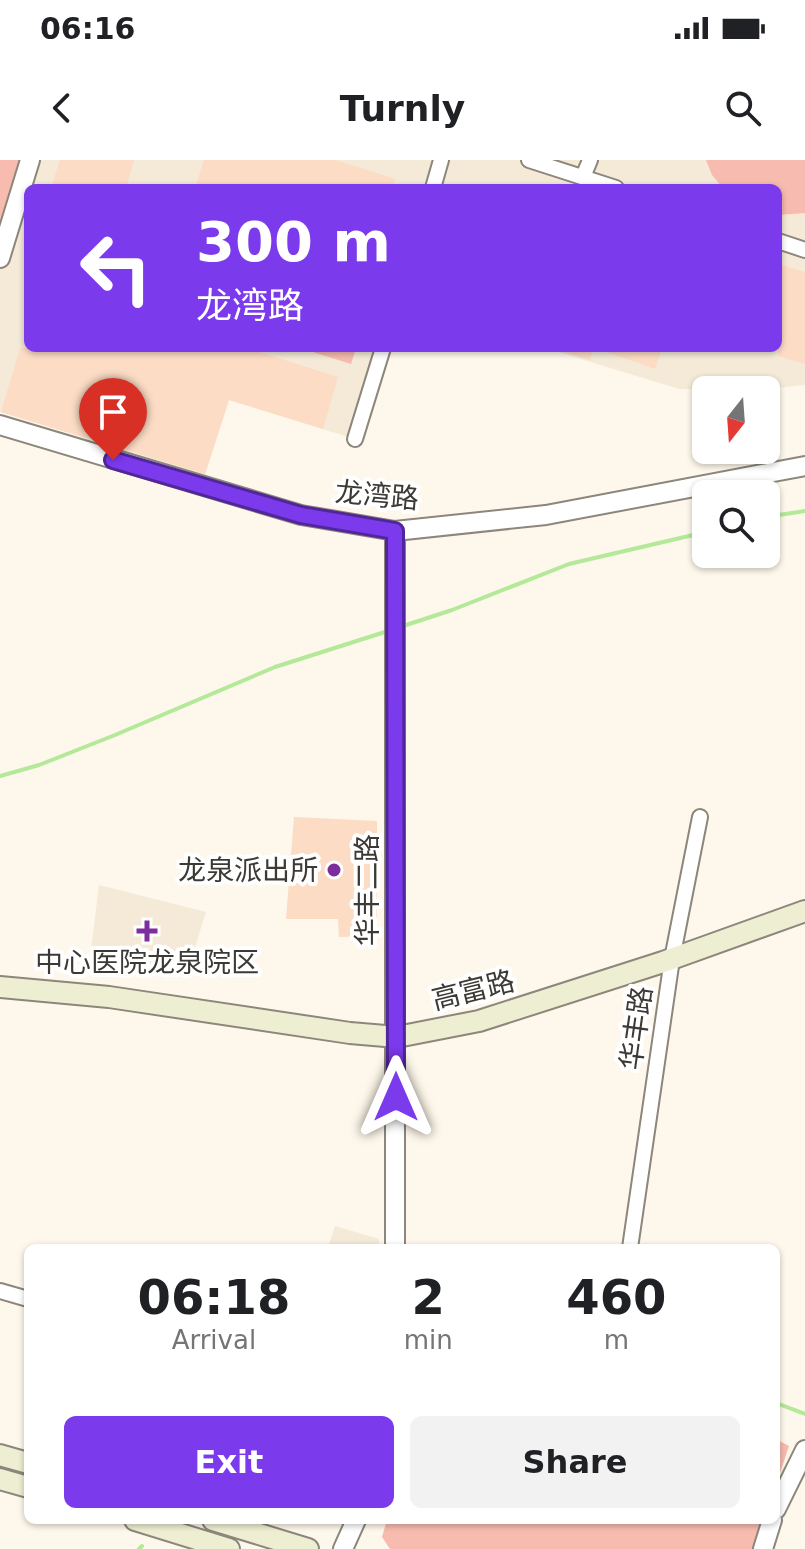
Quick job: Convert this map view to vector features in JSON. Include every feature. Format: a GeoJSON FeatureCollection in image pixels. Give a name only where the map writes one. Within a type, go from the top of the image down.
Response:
{"type":"FeatureCollection","features":[{"type":"Feature","properties":{"kind":"main road","name":"高富路"},"geometry":{"type":"LineString","coordinates":[[0,987],[109,997],[350,1033],[397,1037],[479,1021],[672,959],[805,911]]}},
{"type":"Feature","properties":{"kind":"main road"},"geometry":{"type":"LineString","coordinates":[[0,1455],[24,1462]]}},
{"type":"Feature","properties":{"kind":"main road"},"geometry":{"type":"LineString","coordinates":[[0,1479],[24,1486]]}},
{"type":"Feature","properties":{"kind":"main road"},"geometry":{"type":"LineString","coordinates":[[147,1524],[217,1547]]}},
{"type":"Feature","properties":{"kind":"main road"},"geometry":{"type":"LineString","coordinates":[[226,1524],[308,1549]]}},
{"type":"Feature","properties":{"kind":"street"},"geometry":{"type":"LineString","coordinates":[[0,258],[30,160]]}},
{"type":"Feature","properties":{"kind":"street"},"geometry":{"type":"LineString","coordinates":[[434,184],[441,160]]}},
{"type":"Feature","properties":{"kind":"street"},"geometry":{"type":"LineString","coordinates":[[529,160],[604,184]]}},
{"type":"Feature","properties":{"kind":"street"},"geometry":{"type":"LineString","coordinates":[[583,177],[590,160]]}},
{"type":"Feature","properties":{"kind":"street"},"geometry":{"type":"LineString","coordinates":[[782,242],[805,250]]}},
{"type":"Feature","properties":{"kind":"street"},"geometry":{"type":"LineString","coordinates":[[355,439],[382,352]]}},
{"type":"Feature","properties":{"kind":"street","name":"龙湾路"},"geometry":{"type":"LineString","coordinates":[[0,425],[301,515],[395,531],[546,515],[805,466]]}},
{"type":"Feature","properties":{"kind":"street","name":"华丰二路"},"geometry":{"type":"LineString","coordinates":[[395,531],[395,1244]]}},
{"type":"Feature","properties":{"kind":"street","name":"华丰路"},"geometry":{"type":"LineString","coordinates":[[631,1244],[672,959],[700,817]]}},
{"type":"Feature","properties":{"kind":"street"},"geometry":{"type":"LineString","coordinates":[[0,1291],[24,1298]]}},
{"type":"Feature","properties":{"kind":"street"},"geometry":{"type":"LineString","coordinates":[[780,1501],[804,1451]]}},
{"type":"Feature","properties":{"kind":"street"},"geometry":{"type":"LineString","coordinates":[[343,1549],[354,1524]]}},
{"type":"Feature","properties":{"kind":"street"},"geometry":{"type":"LineString","coordinates":[[763,1549],[771,1524]]}},
{"type":"Feature","properties":{"kind":"shaded area"},"geometry":{"type":"Polygon","coordinates":[[[0,160],[805,160],[805,385],[780,388],[780,376],[692,376],[692,389],[679,389],[558,352],[782,352],[782,184],[24,184],[24,352],[382,352],[355,439],[229,400],[205,475],[0,412],[0,160]]]}},
{"type":"Feature","properties":{"kind":"shaded area"},"geometry":{"type":"Polygon","coordinates":[[[0,160],[30,160],[0,258],[0,160]]]}},
{"type":"Feature","properties":{"kind":"shaded area"},"geometry":{"type":"Polygon","coordinates":[[[706,160],[805,160],[805,213],[782,215],[782,184],[720,184],[706,160]]]}},
{"type":"Feature","properties":{"kind":"shaded area"},"geometry":{"type":"Polygon","coordinates":[[[313,352],[355,352],[351,364],[313,352]]]}},
{"type":"Feature","properties":{"kind":"shaded area","name":"中心医院龙泉院区"},"geometry":{"type":"Polygon","coordinates":[[[99,885],[206,912],[187,973],[91,950],[99,885]]]}},
{"type":"Feature","properties":{"kind":"shaded area"},"geometry":{"type":"Polygon","coordinates":[[[335,1226],[379,1239],[379,1244],[329,1244],[335,1226]]]}},
{"type":"Feature","properties":{"kind":"shaded area"},"geometry":{"type":"Polygon","coordinates":[[[780,1441],[789,1446],[780,1473],[780,1441]]]}},
{"type":"Feature","properties":{"kind":"shaded area"},"geometry":{"type":"Polygon","coordinates":[[[386,1524],[764,1524],[755,1549],[390,1549],[382,1537],[386,1524]]]}},
{"type":"Feature","properties":{"kind":"building"},"geometry":{"type":"Polygon","coordinates":[[[60,160],[134,160],[127,184],[52,184],[60,160]]]}},
{"type":"Feature","properties":{"kind":"building"},"geometry":{"type":"Polygon","coordinates":[[[204,160],[336,160],[395,179],[393,184],[196,184],[204,160]]]}},
{"type":"Feature","properties":{"kind":"building"},"geometry":{"type":"Polygon","coordinates":[[[782,265],[805,272],[805,364],[778,356],[778,352],[782,352],[782,265]]]}},
{"type":"Feature","properties":{"kind":"building"},"geometry":{"type":"Polygon","coordinates":[[[20,348],[24,348],[24,352],[260,352],[338,377],[323,429],[229,400],[205,474],[1,412],[20,348]]]}},
{"type":"Feature","properties":{"kind":"building"},"geometry":{"type":"Polygon","coordinates":[[[564,352],[593,352],[590,360],[564,352]]]}},
{"type":"Feature","properties":{"kind":"building"},"geometry":{"type":"Polygon","coordinates":[[[607,352],[661,352],[655,369],[607,352]]]}},
{"type":"Feature","properties":{"kind":"building","name":"龙泉派出所"},"geometry":{"type":"Polygon","coordinates":[[[294,817],[377,821],[377,936],[339,937],[338,919],[286,919],[294,817]]]}},
{"type":"Feature","properties":{"kind":"waterway"},"geometry":{"type":"LineString","coordinates":[[780,515],[805,511]]}},
{"type":"Feature","properties":{"kind":"waterway"},"geometry":{"type":"LineString","coordinates":[[400,627],[569,564],[692,535]]}},
{"type":"Feature","properties":{"kind":"waterway"},"geometry":{"type":"LineString","coordinates":[[0,776],[39,765],[115,735],[275,667],[388,631]]}},
{"type":"Feature","properties":{"kind":"waterway"},"geometry":{"type":"LineString","coordinates":[[780,1405],[805,1414]]}},
{"type":"Feature","properties":{"kind":"waterway"},"geometry":{"type":"LineString","coordinates":[[139,1549],[142,1546]]}},
{"type":"Feature","properties":{"kind":"place","name":"龙泉派出所"},"geometry":{"type":"Point","coordinates":[334,870]}},
{"type":"Feature","properties":{"kind":"place","name":"中心医院龙泉院区"},"geometry":{"type":"Point","coordinates":[147,931]}},
{"type":"Feature","properties":{"kind":"route"},"geometry":{"type":"LineString","coordinates":[[113,460],[301,515],[395,531],[396,1097]]}}]}
